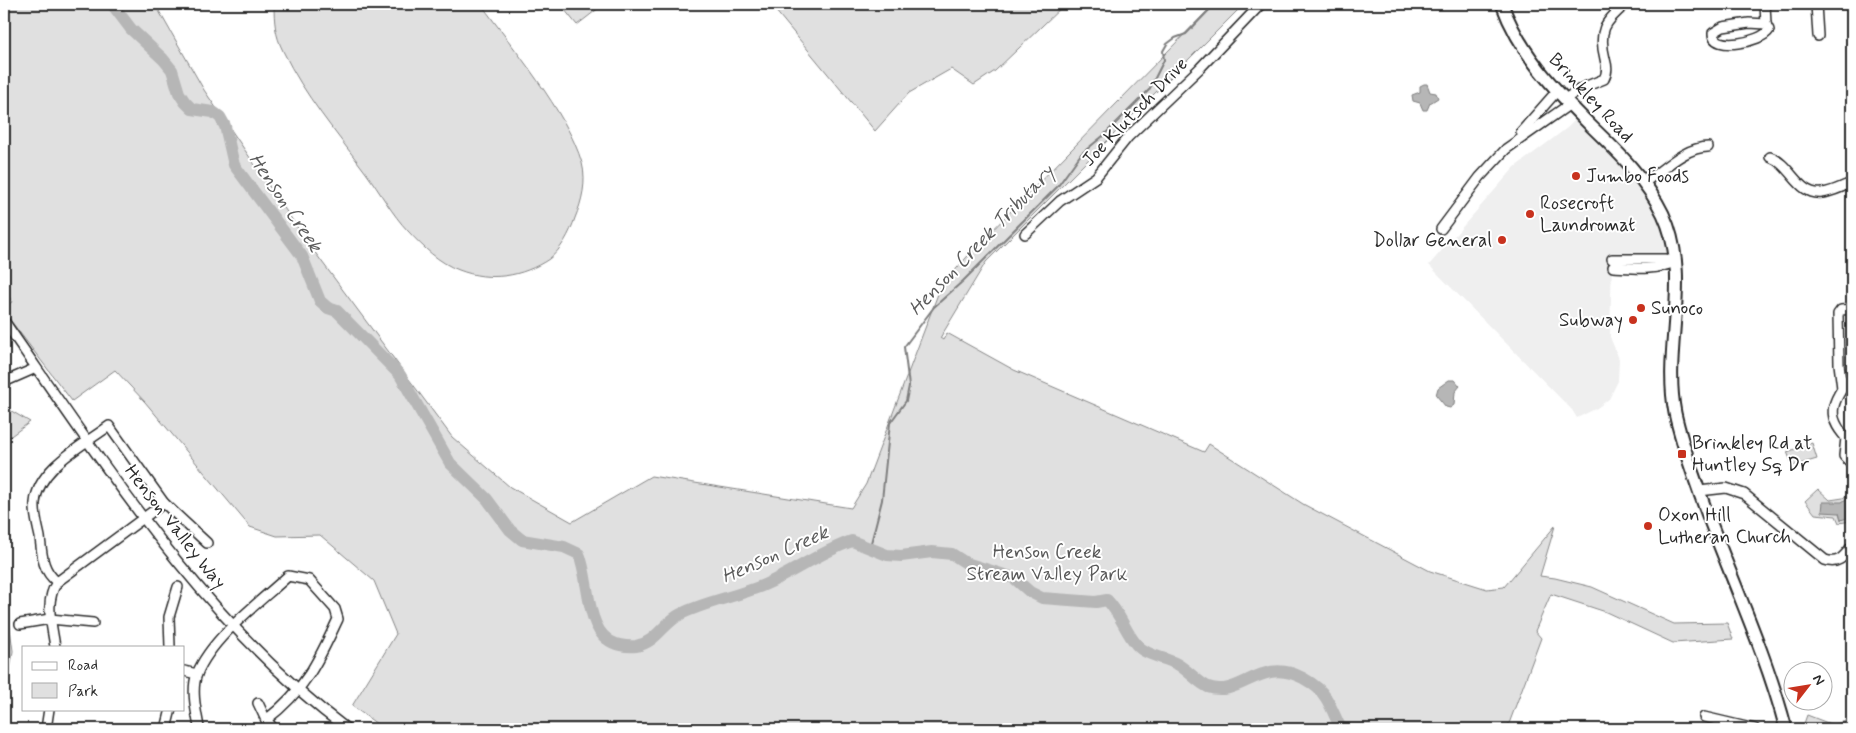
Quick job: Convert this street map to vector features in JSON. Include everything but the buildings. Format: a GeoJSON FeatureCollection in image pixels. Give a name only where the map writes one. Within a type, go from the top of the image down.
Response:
{"type":"FeatureCollection","features":[{"type":"Feature","properties":{"kind":"main road","name":"Brinkley Road"},"geometry":{"type":"LineString","coordinates":[[1502,4],[1524,49],[1564,98],[1644,182],[1666,222],[1675,262],[1677,294],[1671,386],[1678,426],[1699,491],[1772,682],[1786,729]]}},
{"type":"Feature","properties":{"kind":"street","name":"Joe Klutsch Drive"},"geometry":{"type":"LineString","coordinates":[[1025,234],[1060,201],[1096,176],[1128,138],[1262,4]]}},
{"type":"Feature","properties":{"kind":"street"},"geometry":{"type":"LineString","coordinates":[[1441,229],[1480,177],[1514,142],[1564,98],[1604,79],[1607,68],[1602,34],[1608,21],[1626,4]]}},
{"type":"Feature","properties":{"kind":"street"},"geometry":{"type":"LineString","coordinates":[[1765,4],[1767,33],[1753,40],[1724,44],[1716,41],[1713,37],[1716,30],[1723,27],[1766,24]]}},
{"type":"Feature","properties":{"kind":"street"},"geometry":{"type":"LineString","coordinates":[[1816,4],[1818,36]]}},
{"type":"Feature","properties":{"kind":"street"},"geometry":{"type":"LineString","coordinates":[[1514,142],[1564,98]]}},
{"type":"Feature","properties":{"kind":"street"},"geometry":{"type":"LineString","coordinates":[[1644,182],[1684,155],[1700,148],[1708,147]]}},
{"type":"Feature","properties":{"kind":"street"},"geometry":{"type":"LineString","coordinates":[[1770,157],[1783,163],[1803,188],[1812,192],[1825,193],[1852,183]]}},
{"type":"Feature","properties":{"kind":"street"},"geometry":{"type":"LineString","coordinates":[[1612,263],[1664,268],[1675,262]]}},
{"type":"Feature","properties":{"kind":"street"},"geometry":{"type":"LineString","coordinates":[[1842,388],[1838,364],[1838,314],[1841,310],[1852,309]]}},
{"type":"Feature","properties":{"kind":"street","name":"Henson Valley Way"},"geometry":{"type":"LineString","coordinates":[[4,321],[179,564],[234,626],[299,690],[347,729]]}},
{"type":"Feature","properties":{"kind":"street"},"geometry":{"type":"LineString","coordinates":[[4,382],[36,368]]}},
{"type":"Feature","properties":{"kind":"street"},"geometry":{"type":"LineString","coordinates":[[1852,375],[1842,388],[1833,406],[1832,415],[1837,428],[1849,441],[1844,456],[1852,464]]}},
{"type":"Feature","properties":{"kind":"street"},"geometry":{"type":"LineString","coordinates":[[57,582],[50,576],[44,565],[35,506],[39,485],[48,472],[109,426],[164,503],[207,543]]}},
{"type":"Feature","properties":{"kind":"street"},"geometry":{"type":"LineString","coordinates":[[1699,491],[1726,488],[1744,494],[1827,561],[1836,562],[1842,559],[1852,546]]}},
{"type":"Feature","properties":{"kind":"street"},"geometry":{"type":"LineString","coordinates":[[55,646],[50,619],[50,599],[57,582],[164,503]]}},
{"type":"Feature","properties":{"kind":"street"},"geometry":{"type":"LineString","coordinates":[[199,727],[195,692],[197,674],[210,652],[234,626],[288,576],[310,580],[335,609],[338,619],[315,668],[299,690],[284,706],[266,720]]}},
{"type":"Feature","properties":{"kind":"street"},"geometry":{"type":"LineString","coordinates":[[170,646],[170,618],[178,587]]}},
{"type":"Feature","properties":{"kind":"street"},"geometry":{"type":"LineString","coordinates":[[20,624],[50,619],[93,623]]}},
{"type":"Feature","properties":{"kind":"street"},"geometry":{"type":"LineString","coordinates":[[185,671],[197,674]]}},
{"type":"Feature","properties":{"kind":"street"},"geometry":{"type":"LineString","coordinates":[[258,703],[266,720],[274,729]]}},
{"type":"Feature","properties":{"kind":"street"},"geometry":{"type":"LineString","coordinates":[[46,729],[49,710]]}},
{"type":"Feature","properties":{"kind":"street"},"geometry":{"type":"LineString","coordinates":[[166,729],[171,710]]}},
{"type":"Feature","properties":{"kind":"street"},"geometry":{"type":"LineString","coordinates":[[1704,717],[1733,726],[1755,729]]}},
{"type":"Feature","properties":{"kind":"shaded area"},"geometry":{"type":"Polygon","coordinates":[[[1427,84],[1430,92],[1436,93],[1438,98],[1430,103],[1427,110],[1423,110],[1420,103],[1413,101],[1412,95],[1420,92],[1420,86],[1427,84]]]}},
{"type":"Feature","properties":{"kind":"shaded area"},"geometry":{"type":"Polygon","coordinates":[[[1580,115],[1652,193],[1675,262],[1612,259],[1610,337],[1619,359],[1618,381],[1609,399],[1597,408],[1577,418],[1572,410],[1429,265],[1515,167],[1567,128],[1580,115]]]}},
{"type":"Feature","properties":{"kind":"shaded area"},"geometry":{"type":"Polygon","coordinates":[[[1449,380],[1455,380],[1460,386],[1455,392],[1454,405],[1450,408],[1446,407],[1436,395],[1438,388],[1449,380]]]}},
{"type":"Feature","properties":{"kind":"shaded area"},"geometry":{"type":"Polygon","coordinates":[[[1852,495],[1852,508],[1847,511],[1847,518],[1841,520],[1839,513],[1822,512],[1823,502],[1842,502],[1852,495]]]}},
{"type":"Feature","properties":{"kind":"green space","name":"Henson Creek Stream Valley Park"},"geometry":{"type":"Polygon","coordinates":[[[4,4],[155,4],[204,90],[308,243],[452,437],[510,487],[572,522],[651,476],[851,508],[866,484],[941,286],[974,249],[1214,4],[1244,4],[986,262],[940,338],[943,340],[947,333],[1014,370],[1204,452],[1209,444],[1303,504],[1430,571],[1487,589],[1504,587],[1555,526],[1540,576],[1592,587],[1674,624],[1727,623],[1733,639],[1673,643],[1606,612],[1551,594],[1535,631],[1541,638],[1507,729],[384,729],[352,706],[396,634],[374,581],[320,535],[277,536],[250,527],[145,402],[115,370],[72,401],[4,312],[4,307],[12,302],[4,288],[4,4]]]}},
{"type":"Feature","properties":{"kind":"green space"},"geometry":{"type":"Polygon","coordinates":[[[274,4],[481,4],[538,80],[552,102],[575,143],[582,163],[584,184],[580,205],[568,235],[557,251],[549,259],[528,270],[517,274],[494,277],[471,274],[459,270],[438,259],[425,248],[397,217],[322,114],[291,67],[278,39],[274,4]]]}},
{"type":"Feature","properties":{"kind":"green space"},"geometry":{"type":"Polygon","coordinates":[[[560,4],[604,4],[577,25],[560,4]]]}},
{"type":"Feature","properties":{"kind":"green space"},"geometry":{"type":"Polygon","coordinates":[[[770,4],[1065,4],[995,71],[974,85],[951,69],[909,93],[875,131],[770,4]]]}},
{"type":"Feature","properties":{"kind":"green space"},"geometry":{"type":"Polygon","coordinates":[[[8,409],[30,422],[4,441],[4,412],[8,409]]]}},
{"type":"Feature","properties":{"kind":"green space"},"geometry":{"type":"Polygon","coordinates":[[[1812,443],[1817,459],[1793,466],[1787,452],[1812,443]]]}},
{"type":"Feature","properties":{"kind":"green space"},"geometry":{"type":"Polygon","coordinates":[[[1818,489],[1830,500],[1843,498],[1852,491],[1851,521],[1839,523],[1836,516],[1815,514],[1805,501],[1818,489]]]}},
{"type":"Feature","properties":{"kind":"green space"},"geometry":{"type":"Polygon","coordinates":[[[4,583],[13,651],[4,707],[4,583]]]}},
{"type":"Feature","properties":{"kind":"green space"},"geometry":{"type":"Polygon","coordinates":[[[1807,715],[1833,725],[1852,719],[1852,729],[1802,729],[1807,715]]]}},
{"type":"Feature","properties":{"kind":"waterway","name":"Henson Creek"},"geometry":{"type":"LineString","coordinates":[[112,4],[131,29],[172,70],[179,93],[185,102],[192,109],[213,112],[220,117],[225,126],[234,165],[302,256],[320,301],[328,308],[337,311],[400,375],[450,463],[487,499],[510,530],[522,540],[564,547],[579,554],[595,623],[600,632],[610,641],[628,646],[643,644],[655,637],[681,614],[764,585],[852,541],[887,555],[901,556],[932,552],[952,554],[966,563],[1014,578],[1030,592],[1042,598],[1096,602],[1107,600],[1140,648],[1150,654],[1177,664],[1204,685],[1220,689],[1231,687],[1263,674],[1275,671],[1288,672],[1303,678],[1322,692],[1341,729]]}},
{"type":"Feature","properties":{"kind":"waterway","name":"Henson Creek Tributary"},"geometry":{"type":"LineString","coordinates":[[870,547],[882,500],[890,423],[906,401],[909,386],[904,347],[934,307],[963,281],[1058,186],[1081,154],[1103,136],[1149,90],[1164,60],[1163,51],[1167,44],[1175,38],[1186,34],[1215,4]]}},
{"type":"Feature","properties":{"kind":"waterway"},"geometry":{"type":"LineString","coordinates":[[1707,528],[1733,598]]}},
{"type":"Feature","properties":{"kind":"place","name":"Jumbo Foods"},"geometry":{"type":"Point","coordinates":[1576,176]}},
{"type":"Feature","properties":{"kind":"place","name":"Rosecroft Laundromat"},"geometry":{"type":"Point","coordinates":[1530,214]}},
{"type":"Feature","properties":{"kind":"place","name":"Dollar General"},"geometry":{"type":"Point","coordinates":[1502,240]}},
{"type":"Feature","properties":{"kind":"place","name":"Sunoco"},"geometry":{"type":"Point","coordinates":[1641,308]}},
{"type":"Feature","properties":{"kind":"place","name":"Subway"},"geometry":{"type":"Point","coordinates":[1633,320]}},
{"type":"Feature","properties":{"kind":"place","name":"Brinkley Rd at Huntley Sq Dr"},"geometry":{"type":"Point","coordinates":[1682,454]}},
{"type":"Feature","properties":{"kind":"place","name":"Oxon Hill Lutheran Church"},"geometry":{"type":"Point","coordinates":[1648,526]}}]}
